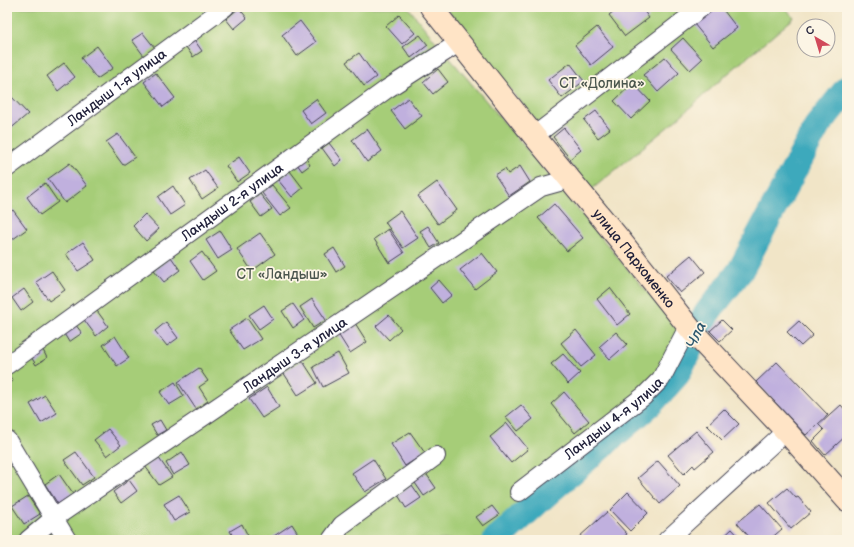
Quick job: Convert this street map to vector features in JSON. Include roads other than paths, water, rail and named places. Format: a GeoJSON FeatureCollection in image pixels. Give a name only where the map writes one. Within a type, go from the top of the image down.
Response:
{"type":"FeatureCollection","features":[{"type":"Feature","properties":{"kind":"street","name":"Ландыш 1-я улица"},"geometry":{"type":"LineString","coordinates":[[7,168],[225,7]]}},
{"type":"Feature","properties":{"kind":"street","name":"улица Пархоменко"},"geometry":{"type":"LineString","coordinates":[[431,7],[534,136],[620,240],[694,334],[786,431],[847,500]]}},
{"type":"Feature","properties":{"kind":"street"},"geometry":{"type":"LineString","coordinates":[[534,136],[702,7]]}},
{"type":"Feature","properties":{"kind":"street","name":"Ландыш 2-я улица"},"geometry":{"type":"LineString","coordinates":[[7,365],[380,94],[460,42]]}},
{"type":"Feature","properties":{"kind":"street","name":"Ландыш 3-я улица"},"geometry":{"type":"LineString","coordinates":[[28,540],[54,518],[256,380],[362,310],[541,187],[559,182],[566,175]]}},
{"type":"Feature","properties":{"kind":"street","name":"Ландыш 4-я улица"},"geometry":{"type":"LineString","coordinates":[[519,492],[650,390],[661,380],[694,334]]}},
{"type":"Feature","properties":{"kind":"street"},"geometry":{"type":"LineString","coordinates":[[667,540],[786,431]]}},
{"type":"Feature","properties":{"kind":"street"},"geometry":{"type":"LineString","coordinates":[[7,440],[67,540]]}},
{"type":"Feature","properties":{"kind":"street"},"geometry":{"type":"LineString","coordinates":[[331,540],[342,525],[436,456]]}},
{"type":"Feature","properties":{"kind":"waterway","name":"Чла"},"geometry":{"type":"LineString","coordinates":[[496,540],[546,494],[651,403],[677,374],[707,313],[740,271],[818,125],[847,89]]}},
{"type":"Feature","properties":{"kind":"park label","name":"СТ «Долина»"},"geometry":{"type":"Point","coordinates":[602,83]}},
{"type":"Feature","properties":{"kind":"park label","name":"СТ «Ландыш»"},"geometry":{"type":"Point","coordinates":[282,274]}}]}
